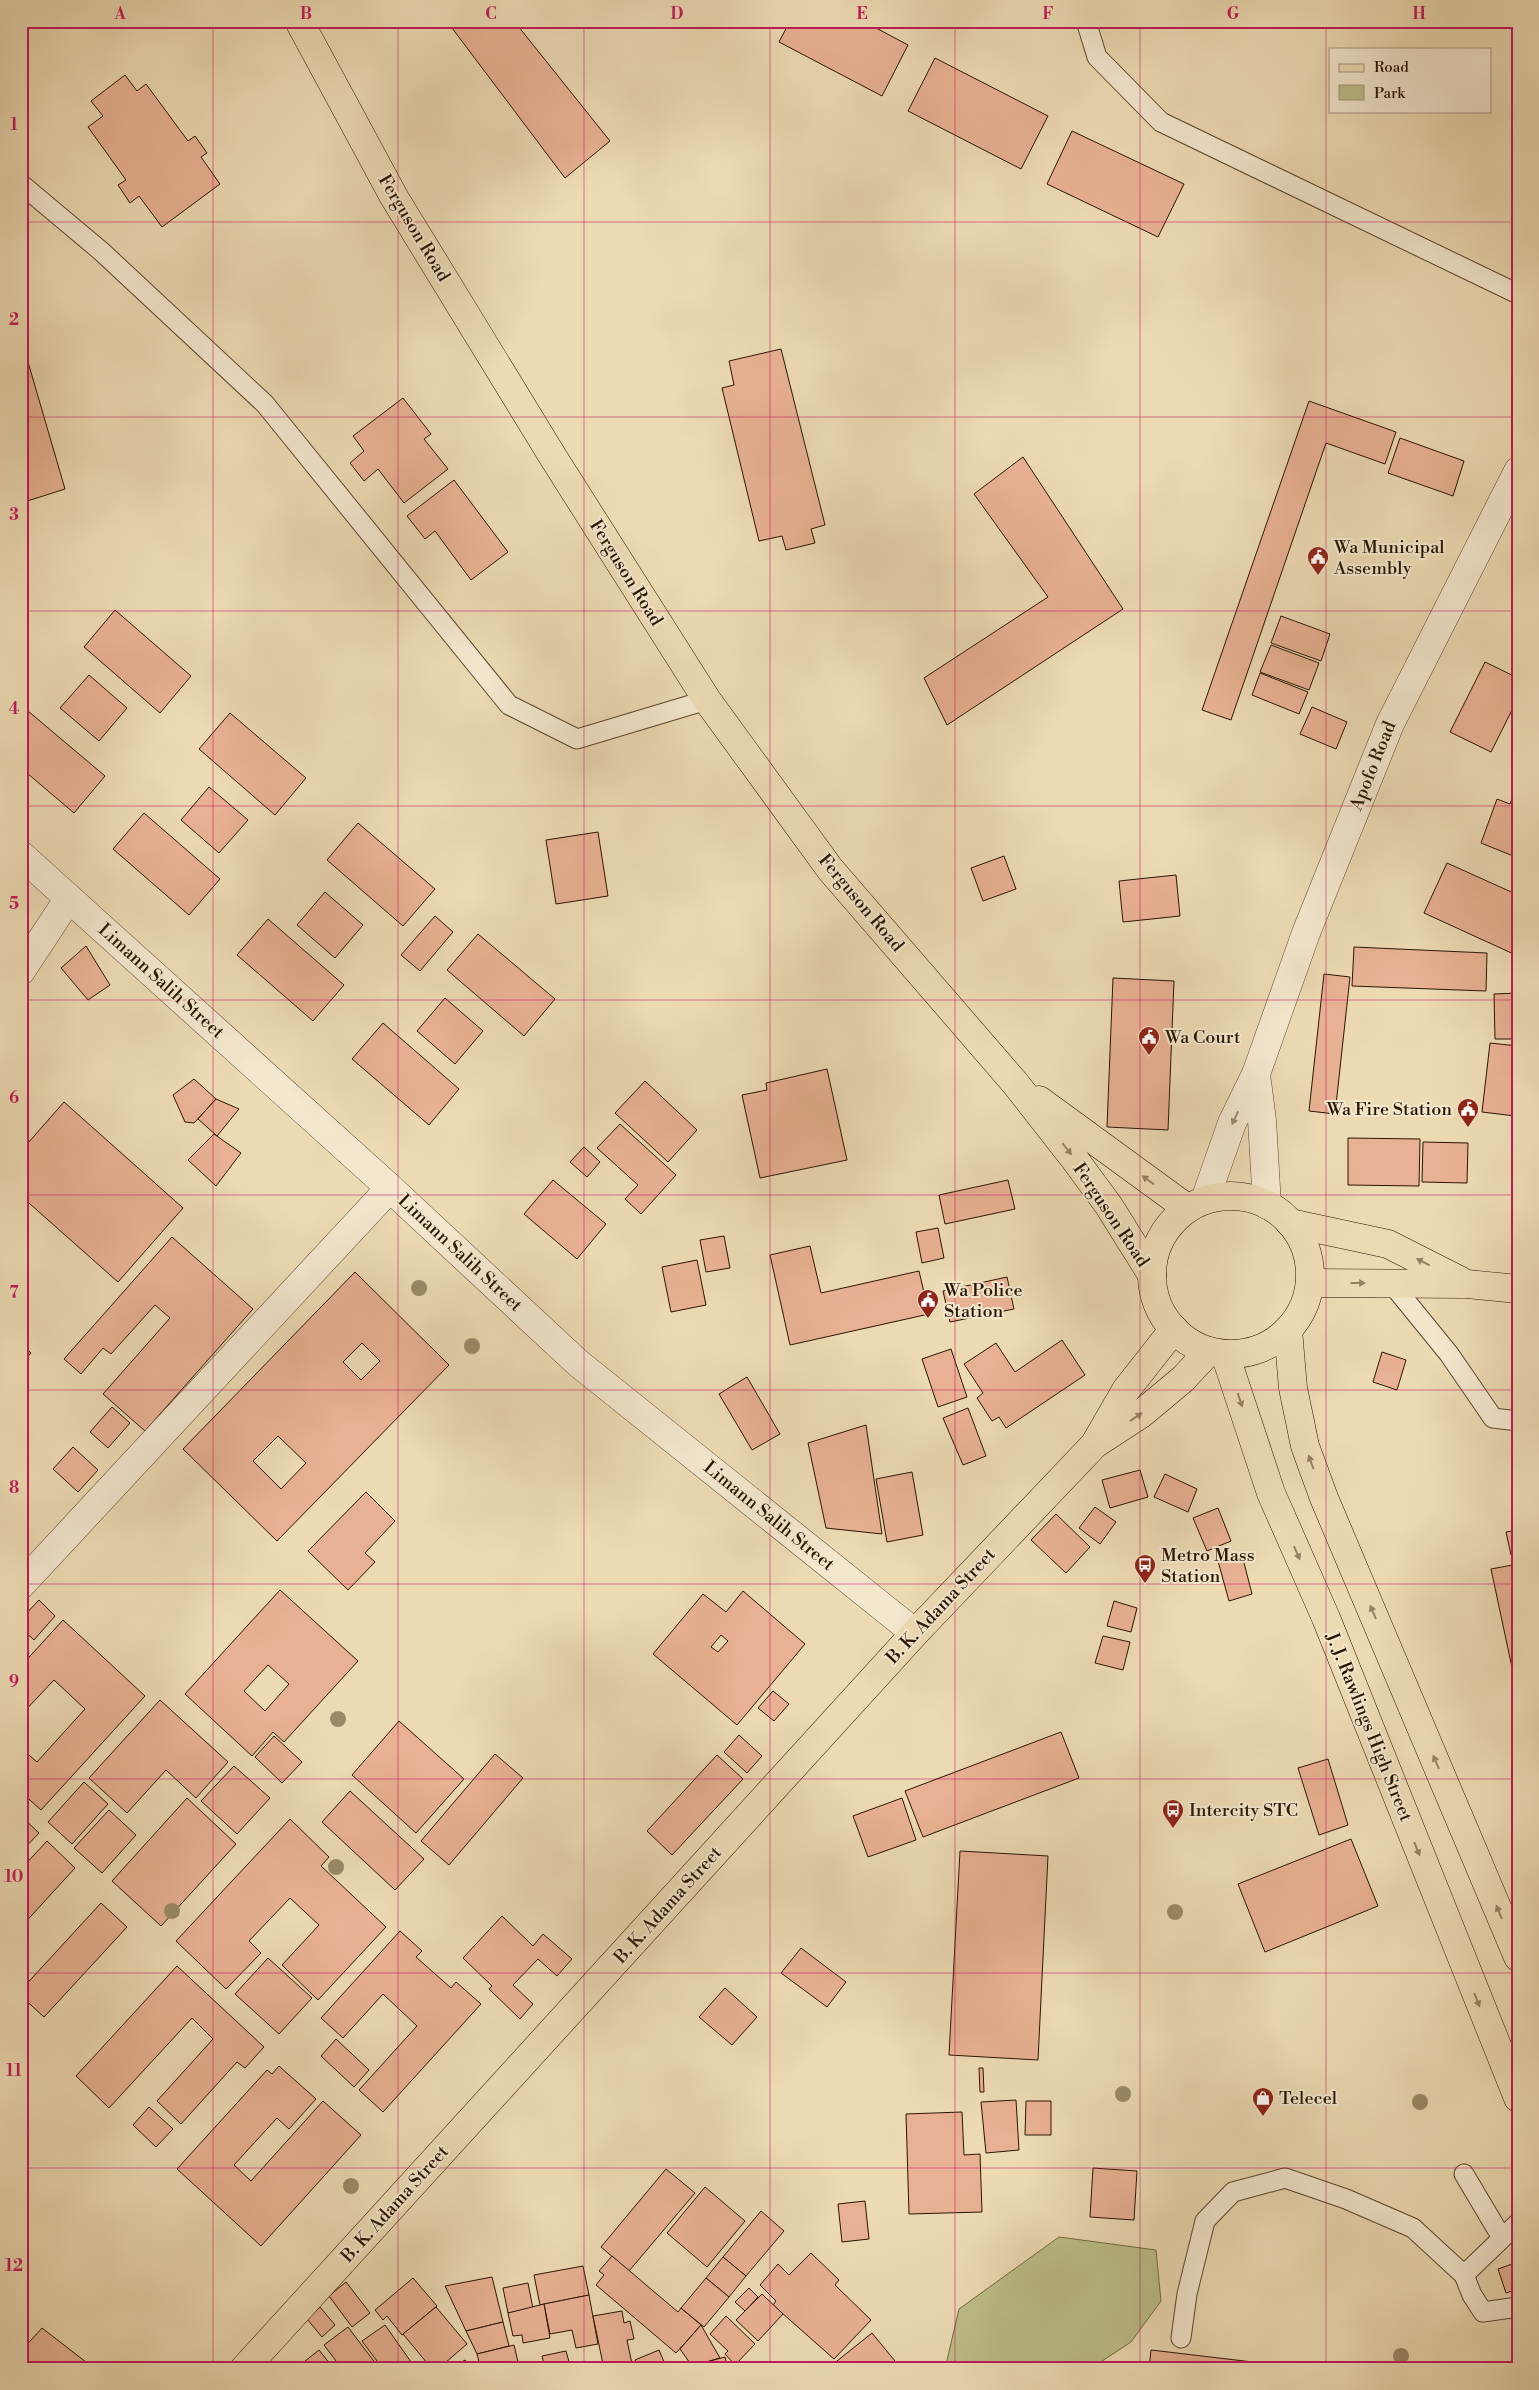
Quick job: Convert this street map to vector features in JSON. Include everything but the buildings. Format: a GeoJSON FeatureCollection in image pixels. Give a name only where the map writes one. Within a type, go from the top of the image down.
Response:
{"type":"FeatureCollection","features":[{"type":"Feature","properties":{"kind":"main road","name":"Ferguson Road"},"geometry":{"type":"LineString","coordinates":[[299,21],[394,197],[553,458],[707,700],[830,869],[1015,1083],[1109,1206],[1152,1276]]}},
{"type":"Feature","properties":{"kind":"main road","name":"Ferguson Road"},"geometry":{"type":"LineString","coordinates":[[1015,1083],[1196,1204]]}},
{"type":"Feature","properties":{"kind":"main road"},"geometry":{"type":"LineString","coordinates":[[1237,1196],[1268,1205],[1290,1223],[1302,1240],[1309,1261],[1310,1283],[1303,1308],[1288,1330],[1270,1345],[1248,1353],[1217,1353],[1190,1343],[1174,1329],[1162,1314],[1155,1295],[1152,1276],[1154,1256],[1162,1237],[1172,1221],[1196,1204],[1237,1196]]}},
{"type":"Feature","properties":{"kind":"main road"},"geometry":{"type":"LineString","coordinates":[[1290,1223],[1388,1244],[1467,1284]]}},
{"type":"Feature","properties":{"kind":"main road"},"geometry":{"type":"LineString","coordinates":[[1310,1283],[1467,1284],[1518,1289]]}},
{"type":"Feature","properties":{"kind":"main road","name":"B. K. Adama Street"},"geometry":{"type":"LineString","coordinates":[[1095,1444],[1126,1390],[1174,1329]]}},
{"type":"Feature","properties":{"kind":"main road"},"geometry":{"type":"LineString","coordinates":[[1288,1330],[1293,1388],[1305,1446],[1321,1490],[1518,1957]]}},
{"type":"Feature","properties":{"kind":"main road","name":"B. K. Adama Street"},"geometry":{"type":"LineString","coordinates":[[244,2369],[915,1633],[1095,1444],[1141,1414],[1217,1353]]}},
{"type":"Feature","properties":{"kind":"main road","name":"J. J. Rawlings High Street"},"geometry":{"type":"LineString","coordinates":[[1217,1353],[1271,1493],[1326,1618],[1518,2098]]}},
{"type":"Feature","properties":{"kind":"street","name":"Apofo Road"},"geometry":{"type":"LineString","coordinates":[[1196,1204],[1256,1074],[1306,933],[1390,724],[1518,471]]}},
{"type":"Feature","properties":{"kind":"street","name":"Limann Salih Street"},"geometry":{"type":"LineString","coordinates":[[21,855],[390,1188],[578,1363],[915,1633]]}},
{"type":"Feature","properties":{"kind":"street"},"geometry":{"type":"LineString","coordinates":[[21,971],[69,898]]}},
{"type":"Feature","properties":{"kind":"street","name":"Apofo Road"},"geometry":{"type":"LineString","coordinates":[[1256,1074],[1262,1120],[1268,1205]]}},
{"type":"Feature","properties":{"kind":"street"},"geometry":{"type":"LineString","coordinates":[[21,1586],[390,1188]]}},
{"type":"Feature","properties":{"kind":"lane"},"geometry":{"type":"LineString","coordinates":[[1086,21],[1097,57],[1161,122],[1518,294]]}},
{"type":"Feature","properties":{"kind":"lane"},"geometry":{"type":"LineString","coordinates":[[21,184],[101,251],[266,404],[509,705],[577,739],[707,700]]}},
{"type":"Feature","properties":{"kind":"lane"},"geometry":{"type":"LineString","coordinates":[[1392,1284],[1449,1354],[1493,1418],[1518,1421]]}},
{"type":"Feature","properties":{"kind":"lane"},"geometry":{"type":"LineString","coordinates":[[1464,2174],[1502,2238]]}},
{"type":"Feature","properties":{"kind":"lane"},"geometry":{"type":"LineString","coordinates":[[1181,2338],[1187,2294],[1205,2221],[1233,2192],[1285,2178],[1346,2199],[1413,2228],[1464,2276],[1472,2295],[1483,2312],[1518,2307]]}},
{"type":"Feature","properties":{"kind":"lane"},"geometry":{"type":"LineString","coordinates":[[1464,2276],[1518,2223]]}},
{"type":"Feature","properties":{"kind":"green space"},"geometry":{"type":"Polygon","coordinates":[[[1059,2237],[1156,2250],[1161,2301],[1131,2342],[1090,2369],[945,2369],[959,2309],[1059,2237]]]}},
{"type":"Feature","properties":{"kind":"place","name":"Wa Municipal Assembly"},"geometry":{"type":"Point","coordinates":[1318,576]}},
{"type":"Feature","properties":{"kind":"place","name":"Wa Court"},"geometry":{"type":"Point","coordinates":[1149,1056]}},
{"type":"Feature","properties":{"kind":"place","name":"Wa Fire Station"},"geometry":{"type":"Point","coordinates":[1468,1128]}},
{"type":"Feature","properties":{"kind":"place","name":"Wa Police Station"},"geometry":{"type":"Point","coordinates":[928,1319]}},
{"type":"Feature","properties":{"kind":"place","name":"Metro Mass Station"},"geometry":{"type":"Point","coordinates":[1145,1584]}},
{"type":"Feature","properties":{"kind":"place","name":"Intercity STC"},"geometry":{"type":"Point","coordinates":[1173,1829]}},
{"type":"Feature","properties":{"kind":"place","name":"Telecel"},"geometry":{"type":"Point","coordinates":[1263,2117]}}]}
